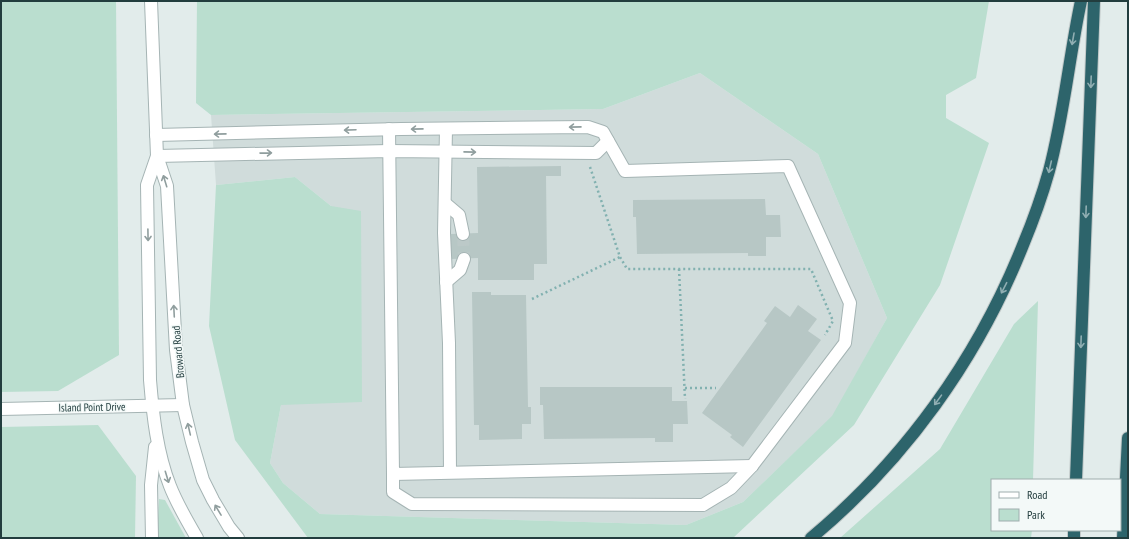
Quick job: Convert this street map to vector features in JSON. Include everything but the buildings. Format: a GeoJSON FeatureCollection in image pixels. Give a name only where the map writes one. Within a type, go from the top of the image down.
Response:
{"type":"FeatureCollection","features":[{"type":"Feature","properties":{"kind":"highway"},"geometry":{"type":"LineString","coordinates":[[811,538],[853,500],[900,450],[952,382],[988,321],[1004,289],[1031,225],[1049,172],[1062,112],[1073,38],[1082,1]]}},
{"type":"Feature","properties":{"kind":"highway"},"geometry":{"type":"LineString","coordinates":[[1076,479],[1094,1]]}},
{"type":"Feature","properties":{"kind":"highway"},"geometry":{"type":"LineString","coordinates":[[1123,538],[1128,438]]}},
{"type":"Feature","properties":{"kind":"street","name":"Broward Road"},"geometry":{"type":"LineString","coordinates":[[151,1],[157,156],[167,186],[176,350],[183,405],[203,480],[216,507],[228,527],[238,538]]}},
{"type":"Feature","properties":{"kind":"street"},"geometry":{"type":"LineString","coordinates":[[156,135],[389,129],[588,127],[603,132],[625,171],[788,166],[850,303],[845,343],[752,466],[731,488],[704,505],[412,504],[393,492],[389,129]]}},
{"type":"Feature","properties":{"kind":"street"},"geometry":{"type":"LineString","coordinates":[[446,129],[446,204],[444,233],[449,343],[450,472]]}},
{"type":"Feature","properties":{"kind":"street"},"geometry":{"type":"LineString","coordinates":[[157,156],[389,151],[596,153],[608,141]]}},
{"type":"Feature","properties":{"kind":"street","name":"Broward Road"},"geometry":{"type":"LineString","coordinates":[[157,156],[147,185],[152,406],[160,455],[170,486],[184,516],[197,538]]}},
{"type":"Feature","properties":{"kind":"street"},"geometry":{"type":"LineString","coordinates":[[446,204],[459,216],[463,234]]}},
{"type":"Feature","properties":{"kind":"street"},"geometry":{"type":"LineString","coordinates":[[446,282],[460,270],[464,259]]}},
{"type":"Feature","properties":{"kind":"street","name":"Island Point Drive"},"geometry":{"type":"LineString","coordinates":[[1,409],[183,405]]}},
{"type":"Feature","properties":{"kind":"street"},"geometry":{"type":"LineString","coordinates":[[152,538],[152,486],[156,434]]}},
{"type":"Feature","properties":{"kind":"street"},"geometry":{"type":"LineString","coordinates":[[393,474],[752,466]]}},
{"type":"Feature","properties":{"kind":"path"},"geometry":{"type":"LineString","coordinates":[[585,153],[620,257],[627,269],[811,269],[833,321],[825,336]]}},
{"type":"Feature","properties":{"kind":"path"},"geometry":{"type":"LineString","coordinates":[[532,299],[620,257]]}},
{"type":"Feature","properties":{"kind":"path"},"geometry":{"type":"LineString","coordinates":[[679,269],[685,399]]}},
{"type":"Feature","properties":{"kind":"path"},"geometry":{"type":"LineString","coordinates":[[685,388],[716,388]]}},
{"type":"Feature","properties":{"kind":"shaded area"},"geometry":{"type":"Polygon","coordinates":[[[700,73],[818,154],[887,318],[833,416],[743,502],[686,525],[320,514],[283,483],[270,463],[281,405],[331,206],[295,177],[216,185],[211,115],[603,109],[700,73]]]}},
{"type":"Feature","properties":{"kind":"green space"},"geometry":{"type":"Polygon","coordinates":[[[1,1],[116,1],[119,355],[58,391],[1,392],[1,1]]]}},
{"type":"Feature","properties":{"kind":"green space"},"geometry":{"type":"Polygon","coordinates":[[[197,1],[989,1],[976,78],[946,95],[946,118],[989,143],[940,285],[854,425],[733,538],[308,538],[235,440],[209,326],[216,185],[295,177],[331,206],[361,211],[362,402],[281,405],[270,463],[283,483],[320,514],[686,525],[743,502],[832,416],[887,318],[818,154],[700,73],[603,109],[211,115],[196,103],[197,1]]]}},
{"type":"Feature","properties":{"kind":"green space"},"geometry":{"type":"Polygon","coordinates":[[[1038,301],[1033,479],[991,479],[991,531],[1032,531],[1031,538],[840,538],[940,449],[1014,324],[1038,301]]]}},
{"type":"Feature","properties":{"kind":"green space"},"geometry":{"type":"Polygon","coordinates":[[[98,425],[136,476],[135,538],[1,538],[1,427],[98,425]]]}},
{"type":"Feature","properties":{"kind":"green space"},"geometry":{"type":"Polygon","coordinates":[[[159,499],[165,500],[186,538],[157,538],[159,499]]]}},
{"type":"Feature","properties":{"kind":"tunnel"},"geometry":{"type":"LineString","coordinates":[[463,234],[464,259]]}}]}
